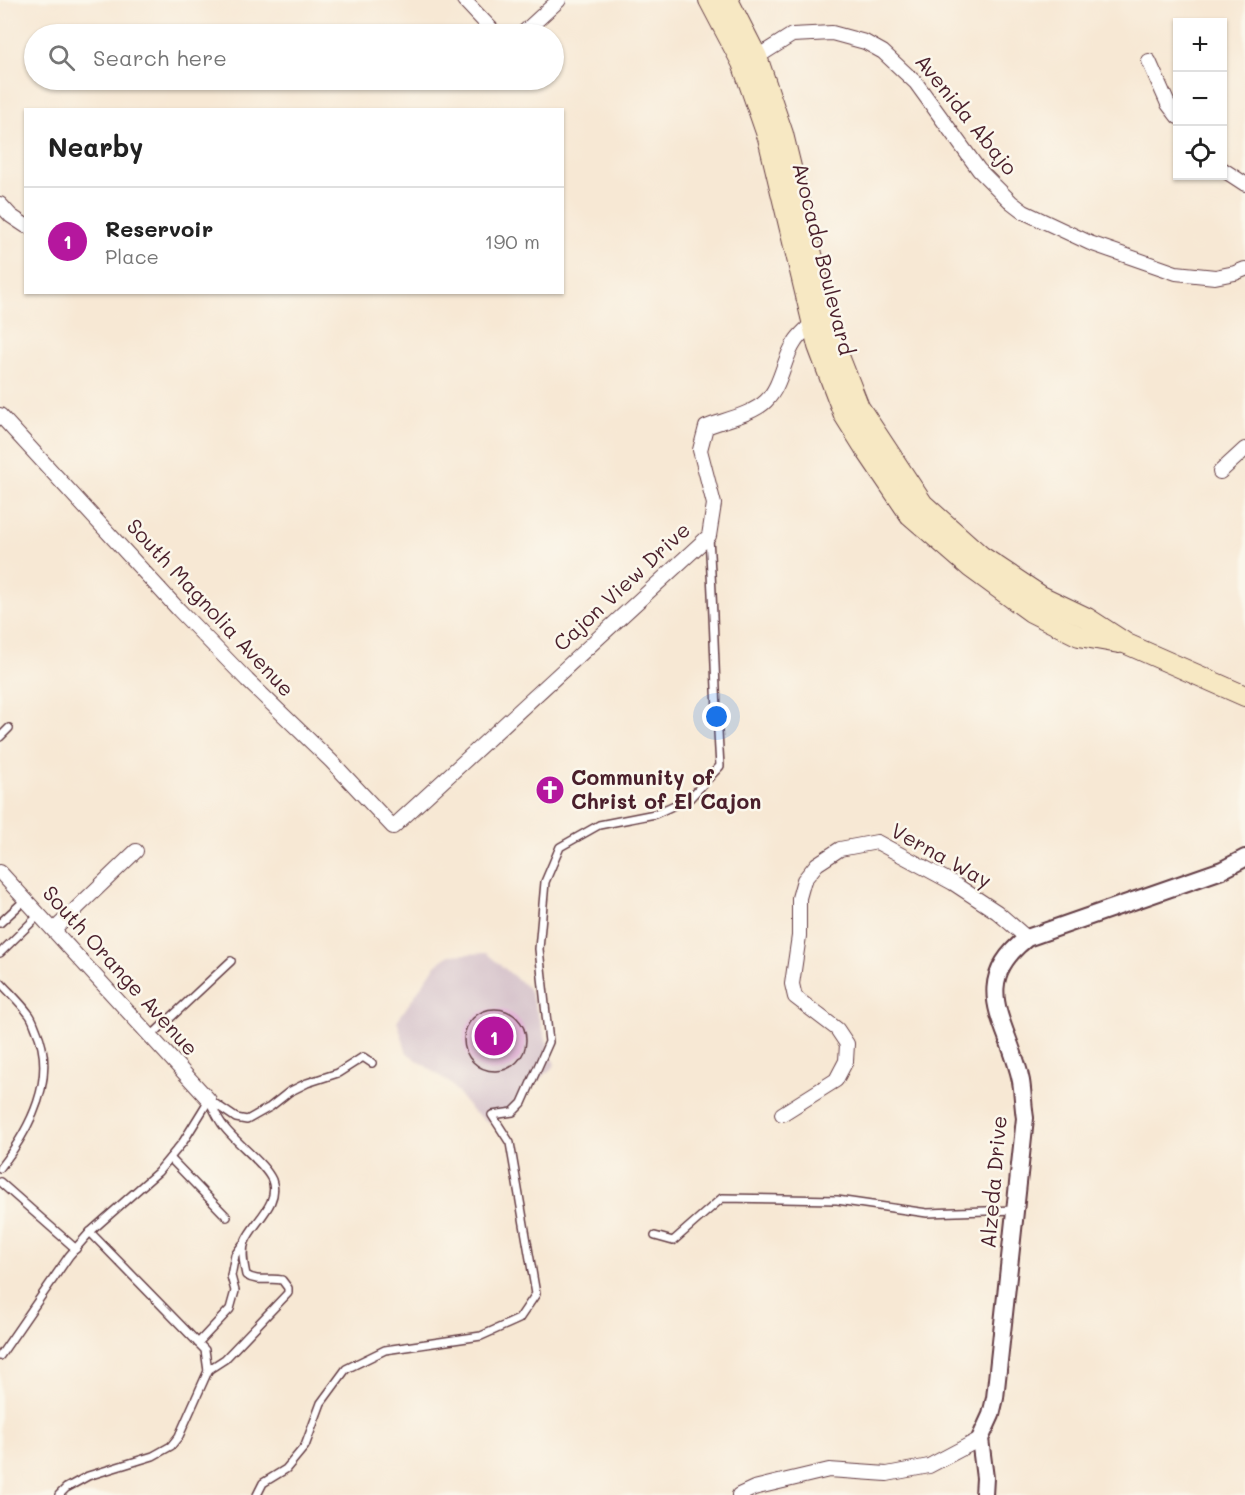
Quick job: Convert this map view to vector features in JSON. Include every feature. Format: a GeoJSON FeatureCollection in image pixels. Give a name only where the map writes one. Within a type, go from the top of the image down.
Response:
{"type":"FeatureCollection","features":[{"type":"Feature","properties":{"kind":"main road","name":"Avocado Boulevard"},"geometry":{"type":"LineString","coordinates":[[709,0],[742,63],[768,138],[811,324],[844,415],[910,515],[971,568],[1031,612],[1079,636],[1127,644]]}},
{"type":"Feature","properties":{"kind":"main road","name":"Avocado Boulevard"},"geometry":{"type":"LineString","coordinates":[[728,0],[757,57],[783,134],[833,341],[859,407],[877,438],[923,504],[981,556],[1041,596],[1087,618],[1127,644],[1245,696]]}},
{"type":"Feature","properties":{"kind":"street"},"geometry":{"type":"LineString","coordinates":[[465,0],[487,24]]}},
{"type":"Feature","properties":{"kind":"street"},"geometry":{"type":"LineString","coordinates":[[533,24],[559,0]]}},
{"type":"Feature","properties":{"kind":"street","name":"Avenida Abajo"},"geometry":{"type":"LineString","coordinates":[[757,57],[792,34],[832,33],[865,42],[883,52],[916,84],[979,170],[1024,212],[1090,243],[1176,273],[1215,277],[1245,269]]}},
{"type":"Feature","properties":{"kind":"street"},"geometry":{"type":"LineString","coordinates":[[1149,61],[1173,110]]}},
{"type":"Feature","properties":{"kind":"street"},"geometry":{"type":"LineString","coordinates":[[1227,172],[1245,184]]}},
{"type":"Feature","properties":{"kind":"street"},"geometry":{"type":"LineString","coordinates":[[0,204],[11,216],[24,225]]}},
{"type":"Feature","properties":{"kind":"street","name":"Cajon View Drive"},"geometry":{"type":"LineString","coordinates":[[393,827],[709,536],[714,504],[700,450],[706,427],[732,416],[745,414],[768,400],[795,342],[811,324]]}},
{"type":"Feature","properties":{"kind":"street","name":"South Magnolia Avenue"},"geometry":{"type":"LineString","coordinates":[[0,415],[194,626],[331,761],[393,827]]}},
{"type":"Feature","properties":{"kind":"street"},"geometry":{"type":"LineString","coordinates":[[1220,472],[1245,449]]}},
{"type":"Feature","properties":{"kind":"street","name":"Verna Way"},"geometry":{"type":"LineString","coordinates":[[782,1114],[836,1080],[846,1061],[847,1044],[837,1029],[795,997],[792,984],[799,936],[799,898],[804,880],[817,864],[840,849],[877,843],[953,883],[997,912],[1027,938]]}},
{"type":"Feature","properties":{"kind":"street"},"geometry":{"type":"LineString","coordinates":[[54,930],[136,851]]}},
{"type":"Feature","properties":{"kind":"street","name":"Alzeda Drive"},"geometry":{"type":"LineString","coordinates":[[980,1439],[991,1415],[994,1398],[1025,1118],[1021,1080],[997,1010],[994,992],[1003,962],[1012,950],[1027,938],[1222,870],[1245,858]]}},
{"type":"Feature","properties":{"kind":"street","name":"South Orange Avenue"},"geometry":{"type":"LineString","coordinates":[[0,872],[209,1100]]}},
{"type":"Feature","properties":{"kind":"street"},"geometry":{"type":"LineString","coordinates":[[739,1495],[754,1488],[829,1470],[888,1474],[929,1466],[980,1439],[986,1478],[984,1495]]}},
{"type":"Feature","properties":{"kind":"lane"},"geometry":{"type":"LineString","coordinates":[[257,1495],[262,1483],[286,1469],[305,1446],[321,1403],[346,1369],[385,1350],[480,1336],[519,1319],[536,1294],[510,1143],[492,1115],[513,1112],[522,1103],[549,1042],[538,949],[545,882],[560,847],[599,825],[655,814],[690,798],[720,766],[709,536]]}},
{"type":"Feature","properties":{"kind":"lane"},"geometry":{"type":"LineString","coordinates":[[0,737],[9,728]]}},
{"type":"Feature","properties":{"kind":"lane"},"geometry":{"type":"LineString","coordinates":[[0,923],[26,899]]}},
{"type":"Feature","properties":{"kind":"lane"},"geometry":{"type":"LineString","coordinates":[[0,953],[40,915]]}},
{"type":"Feature","properties":{"kind":"lane"},"geometry":{"type":"LineString","coordinates":[[151,1036],[231,961]]}},
{"type":"Feature","properties":{"kind":"lane"},"geometry":{"type":"LineString","coordinates":[[0,982],[29,1014],[40,1038],[45,1060],[41,1095],[17,1145],[0,1168]]}},
{"type":"Feature","properties":{"kind":"lane"},"geometry":{"type":"LineString","coordinates":[[209,1100],[236,1118],[247,1120],[270,1107],[289,1092],[307,1083],[338,1073],[363,1057],[372,1063]]}},
{"type":"Feature","properties":{"kind":"lane"},"geometry":{"type":"LineString","coordinates":[[0,1356],[76,1249],[90,1232],[158,1172],[183,1142],[209,1100]]}},
{"type":"Feature","properties":{"kind":"lane"},"geometry":{"type":"LineString","coordinates":[[198,1343],[230,1309],[235,1291],[231,1276],[235,1255],[264,1214],[272,1196],[273,1181],[264,1168],[222,1125],[209,1100]]}},
{"type":"Feature","properties":{"kind":"lane"},"geometry":{"type":"LineString","coordinates":[[170,1158],[227,1217]]}},
{"type":"Feature","properties":{"kind":"lane"},"geometry":{"type":"LineString","coordinates":[[0,1182],[76,1249]]}},
{"type":"Feature","properties":{"kind":"lane"},"geometry":{"type":"LineString","coordinates":[[655,1236],[673,1241],[722,1198],[837,1200],[927,1213],[1015,1210]]}},
{"type":"Feature","properties":{"kind":"lane"},"geometry":{"type":"LineString","coordinates":[[90,1232],[204,1350],[208,1370]]}},
{"type":"Feature","properties":{"kind":"lane"},"geometry":{"type":"LineString","coordinates":[[59,1495],[66,1488],[88,1476],[153,1456],[171,1446],[179,1436],[208,1370],[225,1359],[288,1293],[288,1288],[282,1280],[261,1281],[246,1275],[245,1242]]}},
{"type":"Feature","properties":{"kind":"shaded area"},"geometry":{"type":"Polygon","coordinates":[[[486,953],[529,989],[555,1065],[491,1124],[471,1110],[451,1084],[407,1053],[397,1021],[436,965],[450,955],[486,953]]]}},
{"type":"Feature","properties":{"kind":"building"},"geometry":{"type":"Polygon","coordinates":[[[489,1009],[501,1009],[517,1018],[524,1028],[526,1040],[524,1052],[517,1062],[501,1071],[489,1071],[478,1066],[469,1057],[464,1046],[464,1034],[469,1023],[478,1014],[489,1009]]]}},
{"type":"Feature","properties":{"kind":"place","name":"Community of Christ of El Cajon"},"geometry":{"type":"Point","coordinates":[550,790]}},
{"type":"Feature","properties":{"kind":"place","name":"Reservoir"},"geometry":{"type":"Point","coordinates":[494,1036]}}]}
